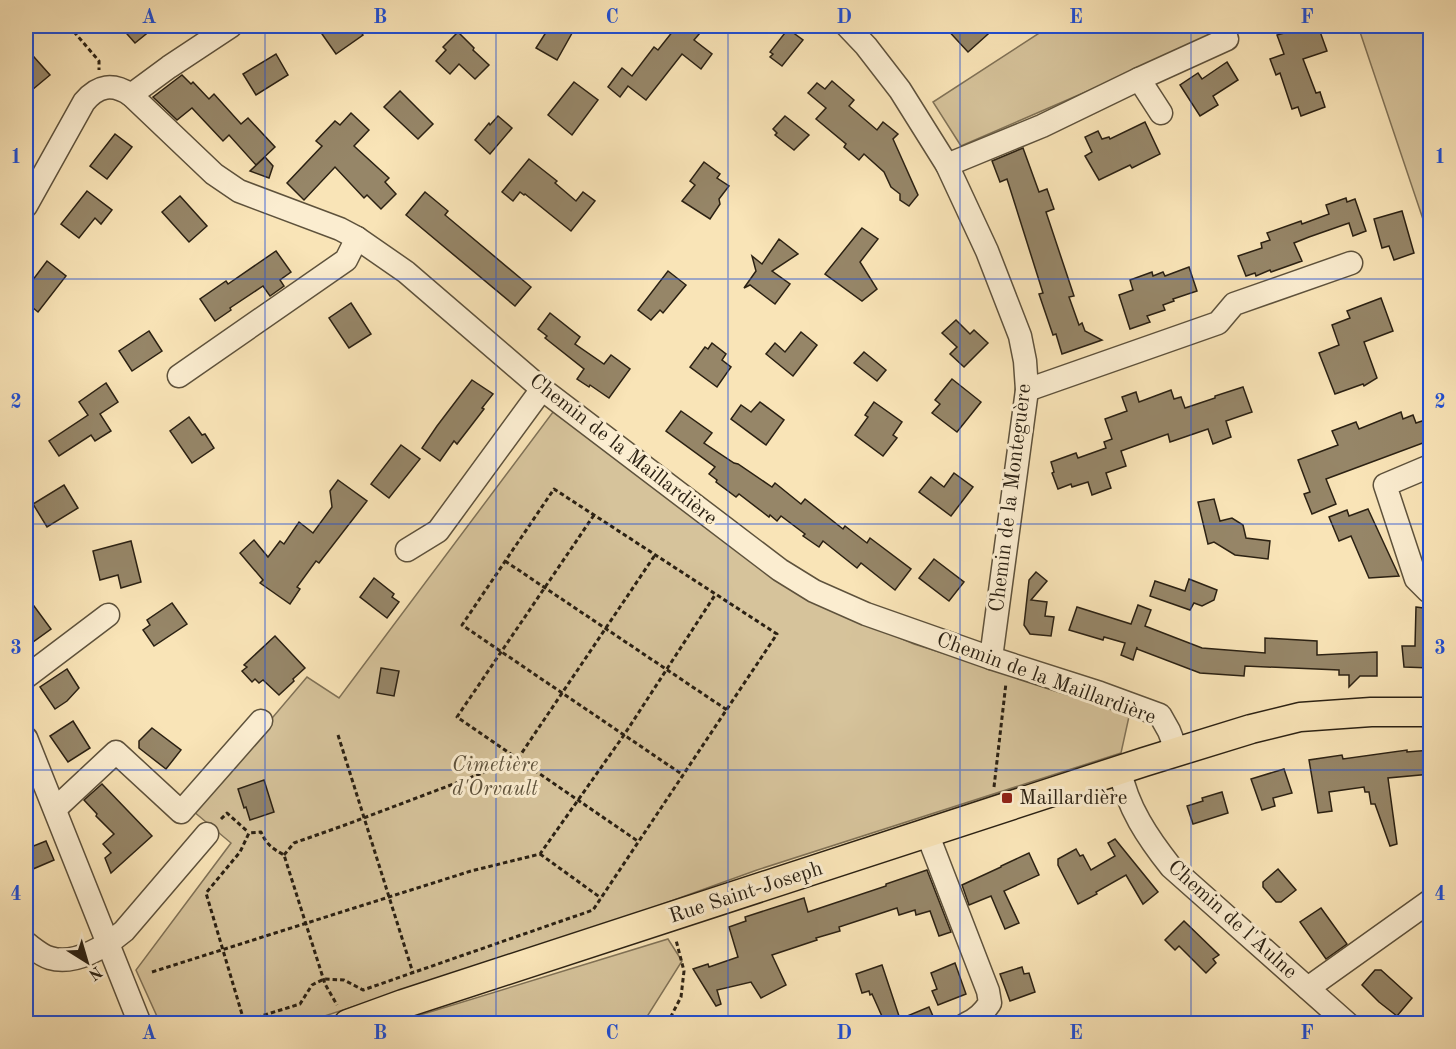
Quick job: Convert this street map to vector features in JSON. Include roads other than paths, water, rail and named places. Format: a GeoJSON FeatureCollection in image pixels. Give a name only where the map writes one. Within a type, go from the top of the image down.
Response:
{"type":"FeatureCollection","features":[{"type":"Feature","properties":{"kind":"main road","name":"Rue Saint-Joseph"},"geometry":{"type":"LineString","coordinates":[[344,1016],[404,1004],[1251,729],[1300,717],[1371,712],[1431,712]]}},
{"type":"Feature","properties":{"kind":"street"},"geometry":{"type":"LineString","coordinates":[[131,95],[231,26]]}},
{"type":"Feature","properties":{"kind":"street","name":"Chemin de la Monteguère"},"geometry":{"type":"LineString","coordinates":[[847,26],[866,46],[900,90],[946,165],[987,250],[1020,336],[1027,390],[1000,661]]}},
{"type":"Feature","properties":{"kind":"street"},"geometry":{"type":"LineString","coordinates":[[946,165],[1042,126],[1227,39]]}},
{"type":"Feature","properties":{"kind":"street"},"geometry":{"type":"LineString","coordinates":[[1139,79],[1161,113]]}},
{"type":"Feature","properties":{"kind":"street","name":"Chemin de la Maillardière"},"geometry":{"type":"LineString","coordinates":[[26,206],[90,94],[109,87],[121,88],[214,174],[239,191],[340,229],[406,272],[542,389],[780,570],[814,591],[866,614],[1160,715],[1177,752]]}},
{"type":"Feature","properties":{"kind":"street"},"geometry":{"type":"LineString","coordinates":[[179,376],[346,260],[357,238]]}},
{"type":"Feature","properties":{"kind":"street"},"geometry":{"type":"LineString","coordinates":[[1027,390],[1218,323],[1234,304],[1351,263]]}},
{"type":"Feature","properties":{"kind":"street"},"geometry":{"type":"LineString","coordinates":[[407,550],[438,531],[542,389]]}},
{"type":"Feature","properties":{"kind":"street"},"geometry":{"type":"LineString","coordinates":[[1431,466],[1385,485],[1416,579],[1431,592]]}},
{"type":"Feature","properties":{"kind":"street"},"geometry":{"type":"LineString","coordinates":[[26,677],[108,615]]}},
{"type":"Feature","properties":{"kind":"street"},"geometry":{"type":"LineString","coordinates":[[54,809],[116,752],[181,812],[261,721]]}},
{"type":"Feature","properties":{"kind":"street"},"geometry":{"type":"LineString","coordinates":[[26,738],[140,1023]]}},
{"type":"Feature","properties":{"kind":"street","name":"Chemin de l'Aulne"},"geometry":{"type":"LineString","coordinates":[[1132,766],[1123,784],[1132,808],[1149,839],[1171,867],[1348,1023]]}},
{"type":"Feature","properties":{"kind":"street"},"geometry":{"type":"LineString","coordinates":[[927,833],[988,991],[990,1003],[984,1012],[966,1023]]}},
{"type":"Feature","properties":{"kind":"street"},"geometry":{"type":"LineString","coordinates":[[26,943],[50,958],[71,960],[108,944],[124,931],[207,834]]}},
{"type":"Feature","properties":{"kind":"street"},"geometry":{"type":"LineString","coordinates":[[1308,988],[1431,901]]}},
{"type":"Feature","properties":{"kind":"place","name":"Maillardière"},"geometry":{"type":"Point","coordinates":[1007,798]}},
{"type":"Feature","properties":{"kind":"park label","name":"Cimetière d'Orvault"},"geometry":{"type":"Point","coordinates":[495,777]}}]}
